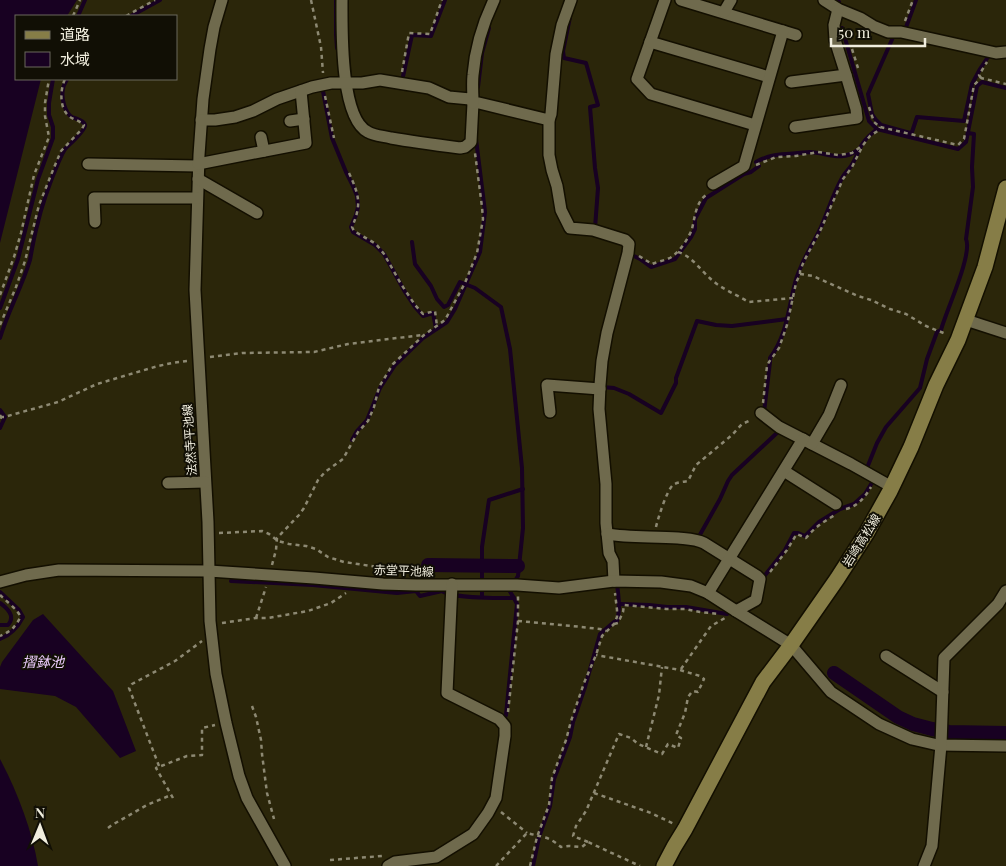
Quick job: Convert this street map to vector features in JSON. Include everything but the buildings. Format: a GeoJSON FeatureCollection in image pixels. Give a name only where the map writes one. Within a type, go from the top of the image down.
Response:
{"type":"FeatureCollection","features":[{"type":"Feature","properties":{"kind":"main road","name":"岩崎高松線"},"geometry":{"type":"LineString","coordinates":[[664,866],[763,682],[791,645],[862,541],[892,487],[966,320],[985,267],[1006,188]]}},
{"type":"Feature","properties":{"kind":"street","name":"法然寺平池線"},"geometry":{"type":"LineString","coordinates":[[222,0],[214,27],[201,120],[195,290],[206,482],[211,630],[216,674],[239,776],[247,798],[285,866]]}},
{"type":"Feature","properties":{"kind":"street"},"geometry":{"type":"LineString","coordinates":[[342,0],[342,34],[346,83],[353,113],[363,129],[370,134],[460,148],[472,142],[473,75],[477,48],[494,0]]}},
{"type":"Feature","properties":{"kind":"street"},"geometry":{"type":"LineString","coordinates":[[571,0],[562,26],[556,54],[549,120],[548,155],[557,186],[561,210],[570,228],[593,230],[625,240],[629,244],[607,333],[602,361],[599,409],[606,484],[606,523],[609,553],[613,561],[614,582]]}},
{"type":"Feature","properties":{"kind":"street"},"geometry":{"type":"LineString","coordinates":[[665,0],[637,79],[651,94],[755,125]]}},
{"type":"Feature","properties":{"kind":"street"},"geometry":{"type":"LineString","coordinates":[[681,0],[796,35]]}},
{"type":"Feature","properties":{"kind":"street"},"geometry":{"type":"LineString","coordinates":[[724,12],[731,0]]}},
{"type":"Feature","properties":{"kind":"street"},"geometry":{"type":"LineString","coordinates":[[824,0],[838,9],[888,32],[901,32],[993,52],[1006,52]]}},
{"type":"Feature","properties":{"kind":"street"},"geometry":{"type":"LineString","coordinates":[[795,127],[857,118],[835,40],[834,25],[838,9]]}},
{"type":"Feature","properties":{"kind":"street"},"geometry":{"type":"LineString","coordinates":[[711,188],[744,166],[783,31]]}},
{"type":"Feature","properties":{"kind":"street"},"geometry":{"type":"LineString","coordinates":[[650,42],[770,77]]}},
{"type":"Feature","properties":{"kind":"street"},"geometry":{"type":"LineString","coordinates":[[791,82],[846,75]]}},
{"type":"Feature","properties":{"kind":"street"},"geometry":{"type":"LineString","coordinates":[[201,120],[235,118],[277,98],[324,84],[362,83],[380,80],[429,88],[449,97],[470,99],[473,103],[480,103],[549,120]]}},
{"type":"Feature","properties":{"kind":"street"},"geometry":{"type":"LineString","coordinates":[[88,164],[198,165],[306,143],[301,91]]}},
{"type":"Feature","properties":{"kind":"street"},"geometry":{"type":"LineString","coordinates":[[290,121],[304,119]]}},
{"type":"Feature","properties":{"kind":"street"},"geometry":{"type":"LineString","coordinates":[[261,137],[264,151]]}},
{"type":"Feature","properties":{"kind":"street"},"geometry":{"type":"LineString","coordinates":[[198,179],[258,213]]}},
{"type":"Feature","properties":{"kind":"street"},"geometry":{"type":"LineString","coordinates":[[95,222],[94,198],[134,204],[197,198]]}},
{"type":"Feature","properties":{"kind":"street"},"geometry":{"type":"LineString","coordinates":[[966,320],[1006,333]]}},
{"type":"Feature","properties":{"kind":"street"},"geometry":{"type":"LineString","coordinates":[[708,593],[784,471],[829,415],[841,385]]}},
{"type":"Feature","properties":{"kind":"street"},"geometry":{"type":"LineString","coordinates":[[550,412],[547,386],[600,389]]}},
{"type":"Feature","properties":{"kind":"street"},"geometry":{"type":"LineString","coordinates":[[761,413],[779,427],[892,487]]}},
{"type":"Feature","properties":{"kind":"street"},"geometry":{"type":"LineString","coordinates":[[784,471],[836,504]]}},
{"type":"Feature","properties":{"kind":"street"},"geometry":{"type":"LineString","coordinates":[[168,484],[206,482]]}},
{"type":"Feature","properties":{"kind":"street"},"geometry":{"type":"LineString","coordinates":[[607,534],[697,539],[760,579],[756,600],[736,611]]}},
{"type":"Feature","properties":{"kind":"street","name":"赤堂平池線"},"geometry":{"type":"LineString","coordinates":[[0,582],[26,575],[59,570],[209,572],[416,585],[517,585],[558,588],[614,582],[668,583],[691,586],[708,593],[791,645],[831,692],[879,724],[912,739],[941,736],[1006,746]]}},
{"type":"Feature","properties":{"kind":"street"},"geometry":{"type":"LineString","coordinates":[[388,866],[395,862],[436,858],[473,834],[496,798],[505,726],[499,719],[447,693],[452,584]]}},
{"type":"Feature","properties":{"kind":"street"},"geometry":{"type":"LineString","coordinates":[[924,866],[932,846],[941,736],[944,658],[998,604],[1006,591]]}},
{"type":"Feature","properties":{"kind":"street"},"geometry":{"type":"LineString","coordinates":[[886,656],[943,692]]}},
{"type":"Feature","properties":{"kind":"path"},"geometry":{"type":"LineString","coordinates":[[73,15],[80,0]]}},
{"type":"Feature","properties":{"kind":"path"},"geometry":{"type":"LineString","coordinates":[[128,15],[155,0]]}},
{"type":"Feature","properties":{"kind":"path"},"geometry":{"type":"LineString","coordinates":[[311,0],[321,47],[326,99],[334,138]]}},
{"type":"Feature","properties":{"kind":"path"},"geometry":{"type":"LineString","coordinates":[[400,84],[409,33],[430,34],[442,0]]}},
{"type":"Feature","properties":{"kind":"path"},"geometry":{"type":"LineString","coordinates":[[901,32],[913,0]]}},
{"type":"Feature","properties":{"kind":"path"},"geometry":{"type":"LineString","coordinates":[[849,42],[858,70]]}},
{"type":"Feature","properties":{"kind":"path"},"geometry":{"type":"LineString","coordinates":[[867,102],[874,122],[880,127],[958,145],[964,139],[974,85],[980,78],[981,70],[993,52]]}},
{"type":"Feature","properties":{"kind":"path"},"geometry":{"type":"LineString","coordinates":[[980,78],[1006,84]]}},
{"type":"Feature","properties":{"kind":"path"},"geometry":{"type":"LineString","coordinates":[[0,295],[21,233],[34,175],[49,137],[45,116],[49,80]]}},
{"type":"Feature","properties":{"kind":"path"},"geometry":{"type":"LineString","coordinates":[[0,325],[25,261],[39,205],[52,170],[61,152],[82,130],[84,125],[66,114],[61,95],[61,88],[65,80]]}},
{"type":"Feature","properties":{"kind":"path"},"geometry":{"type":"LineString","coordinates":[[653,536],[671,486],[688,481],[696,465],[732,435],[742,424],[760,416],[767,366],[779,348],[787,326],[796,283],[804,261],[821,229],[843,179],[852,167],[864,144],[880,127]]}},
{"type":"Feature","properties":{"kind":"path"},"geometry":{"type":"LineString","coordinates":[[256,618],[276,550],[277,538],[304,508],[318,480],[325,472],[344,459],[358,432],[368,421],[379,387],[393,364],[424,335],[445,320],[465,283],[477,253],[483,219],[472,142]]}},
{"type":"Feature","properties":{"kind":"path"},"geometry":{"type":"LineString","coordinates":[[750,168],[776,157],[818,152],[838,155],[852,153],[864,144]]}},
{"type":"Feature","properties":{"kind":"path"},"geometry":{"type":"LineString","coordinates":[[349,173],[359,201],[358,215],[352,227],[354,231],[376,244],[415,305],[423,314],[435,311],[437,326]]}},
{"type":"Feature","properties":{"kind":"path"},"geometry":{"type":"LineString","coordinates":[[628,251],[652,264],[673,257],[689,236],[699,204],[711,188]]}},
{"type":"Feature","properties":{"kind":"path"},"geometry":{"type":"LineString","coordinates":[[678,252],[689,258],[719,286],[749,302],[793,298]]}},
{"type":"Feature","properties":{"kind":"path"},"geometry":{"type":"LineString","coordinates":[[800,274],[813,276],[906,314],[926,326],[958,340]]}},
{"type":"Feature","properties":{"kind":"path"},"geometry":{"type":"LineString","coordinates":[[0,415],[0,421]]}},
{"type":"Feature","properties":{"kind":"path"},"geometry":{"type":"LineString","coordinates":[[760,582],[778,563],[796,535],[798,534],[806,538],[820,523],[856,505],[866,495],[877,478]]}},
{"type":"Feature","properties":{"kind":"path"},"geometry":{"type":"LineString","coordinates":[[208,534],[262,531],[277,540],[316,549],[328,557],[383,569],[383,584]]}},
{"type":"Feature","properties":{"kind":"path"},"geometry":{"type":"LineString","coordinates":[[108,828],[147,805],[172,797],[156,768],[159,766],[129,688],[132,684],[176,661],[203,640],[211,630],[256,618],[268,618],[301,612],[331,603],[363,582]]}},
{"type":"Feature","properties":{"kind":"path"},"geometry":{"type":"LineString","coordinates":[[614,582],[617,617],[614,624]]}},
{"type":"Feature","properties":{"kind":"path"},"geometry":{"type":"LineString","coordinates":[[508,718],[518,621],[517,585]]}},
{"type":"Feature","properties":{"kind":"path"},"geometry":{"type":"LineString","coordinates":[[0,595],[20,616],[15,625],[0,636]]}},
{"type":"Feature","properties":{"kind":"path"},"geometry":{"type":"LineString","coordinates":[[530,866],[537,837],[549,805],[552,778],[584,684],[602,636],[614,624],[618,623],[624,605],[686,609],[728,616],[711,626],[680,670]]}},
{"type":"Feature","properties":{"kind":"path"},"geometry":{"type":"LineString","coordinates":[[518,621],[606,631]]}},
{"type":"Feature","properties":{"kind":"path"},"geometry":{"type":"LineString","coordinates":[[596,655],[680,670],[704,679],[698,692],[693,691],[688,697],[685,713],[676,735],[682,738],[678,748],[668,744],[662,754],[619,734],[586,811],[576,826],[573,836],[595,844],[624,860],[640,866]]}},
{"type":"Feature","properties":{"kind":"path"},"geometry":{"type":"LineString","coordinates":[[646,747],[659,695],[662,668]]}},
{"type":"Feature","properties":{"kind":"path"},"geometry":{"type":"LineString","coordinates":[[252,706],[261,740],[268,793],[277,833],[268,836]]}},
{"type":"Feature","properties":{"kind":"path"},"geometry":{"type":"LineString","coordinates":[[159,766],[187,756],[202,755],[202,728],[226,723]]}},
{"type":"Feature","properties":{"kind":"path"},"geometry":{"type":"LineString","coordinates":[[594,793],[651,813],[685,828]]}},
{"type":"Feature","properties":{"kind":"path"},"geometry":{"type":"LineString","coordinates":[[495,807],[527,833],[552,840],[561,847],[582,847],[588,842]]}},
{"type":"Feature","properties":{"kind":"path"},"geometry":{"type":"LineString","coordinates":[[496,866],[527,833]]}},
{"type":"Feature","properties":{"kind":"water"},"geometry":{"type":"Polygon","coordinates":[[[0,0],[77,0],[68,15],[15,15],[15,80],[41,80],[0,243],[0,0]]]}},
{"type":"Feature","properties":{"kind":"water","name":"摺鉢池"},"geometry":{"type":"Polygon","coordinates":[[[43,614],[113,691],[136,751],[120,758],[76,707],[55,696],[0,689],[0,667],[2,662],[33,620],[43,614]]]}},
{"type":"Feature","properties":{"kind":"water"},"geometry":{"type":"Polygon","coordinates":[[[0,759],[23,811],[38,866],[0,866],[0,759]]]}},
{"type":"Feature","properties":{"kind":"waterway"},"geometry":{"type":"LineString","coordinates":[[78,15],[85,0]]}},
{"type":"Feature","properties":{"kind":"waterway"},"geometry":{"type":"LineString","coordinates":[[133,15],[160,0]]}},
{"type":"Feature","properties":{"kind":"waterway"},"geometry":{"type":"LineString","coordinates":[[336,0],[337,48]]}},
{"type":"Feature","properties":{"kind":"waterway"},"geometry":{"type":"LineString","coordinates":[[402,81],[412,35],[431,36],[445,0]]}},
{"type":"Feature","properties":{"kind":"waterway"},"geometry":{"type":"LineString","coordinates":[[905,30],[916,0]]}},
{"type":"Feature","properties":{"kind":"waterway"},"geometry":{"type":"LineString","coordinates":[[570,17],[563,51],[564,58],[586,63],[598,105],[590,107],[598,188],[595,228],[597,229]]}},
{"type":"Feature","properties":{"kind":"waterway"},"geometry":{"type":"LineString","coordinates":[[478,87],[482,53],[489,28]]}},
{"type":"Feature","properties":{"kind":"waterway"},"geometry":{"type":"LineString","coordinates":[[842,28],[869,121],[877,129],[958,149],[966,142],[977,86],[982,82],[1006,88]]}},
{"type":"Feature","properties":{"kind":"waterway"},"geometry":{"type":"LineString","coordinates":[[894,35],[868,94],[872,114],[881,125],[910,133],[917,117],[964,121],[972,84],[990,54]]}},
{"type":"Feature","properties":{"kind":"waterway"},"geometry":{"type":"LineString","coordinates":[[0,308],[18,259],[38,179],[53,138],[53,127],[49,115],[53,80]]}},
{"type":"Feature","properties":{"kind":"waterway"},"geometry":{"type":"LineString","coordinates":[[0,338],[27,270],[46,193],[62,154],[85,127],[83,122],[72,117],[67,112],[64,105],[63,87],[66,80]]}},
{"type":"Feature","properties":{"kind":"waterway"},"geometry":{"type":"LineString","coordinates":[[322,86],[332,138],[357,196],[358,207],[351,227],[353,232],[375,245],[384,254],[415,307],[423,316],[433,313],[436,329]]}},
{"type":"Feature","properties":{"kind":"waterway"},"geometry":{"type":"LineString","coordinates":[[764,412],[770,358],[784,331],[800,268],[821,227],[842,178],[853,163],[863,143],[877,129]]}},
{"type":"Feature","properties":{"kind":"waterway"},"geometry":{"type":"LineString","coordinates":[[867,470],[877,443],[886,427],[920,388],[927,359],[937,332],[941,330],[966,257],[966,239],[973,187],[974,134],[968,133]]}},
{"type":"Feature","properties":{"kind":"waterway"},"geometry":{"type":"LineString","coordinates":[[352,440],[367,420],[380,388],[395,365],[423,338],[447,322],[455,309],[480,252],[485,212],[476,139]]}},
{"type":"Feature","properties":{"kind":"waterway"},"geometry":{"type":"LineString","coordinates":[[630,254],[651,267],[675,259],[691,237],[695,229],[695,219],[706,198],[744,174],[751,172],[759,166],[756,162],[762,159],[777,155],[808,152],[846,156],[858,150]]}},
{"type":"Feature","properties":{"kind":"waterway"},"geometry":{"type":"LineString","coordinates":[[412,242],[415,264],[444,307],[448,305],[460,282],[475,288],[501,307],[510,349],[522,468],[523,528],[518,576],[509,590],[514,598]]}},
{"type":"Feature","properties":{"kind":"waterway"},"geometry":{"type":"LineString","coordinates":[[602,387],[614,388],[629,394],[661,413],[676,383],[676,378],[697,321],[732,326],[787,319]]}},
{"type":"Feature","properties":{"kind":"waterway"},"geometry":{"type":"LineString","coordinates":[[0,410],[5,417],[0,428]]}},
{"type":"Feature","properties":{"kind":"waterway"},"geometry":{"type":"LineString","coordinates":[[697,540],[732,475],[779,431],[777,429]]}},
{"type":"Feature","properties":{"kind":"waterway"},"geometry":{"type":"LineString","coordinates":[[762,579],[785,550],[794,533],[805,536],[819,522],[840,509],[854,504],[865,494],[873,481],[872,478]]}},
{"type":"Feature","properties":{"kind":"waterway"},"geometry":{"type":"LineString","coordinates":[[482,597],[482,547],[489,500],[523,489]]}},
{"type":"Feature","properties":{"kind":"waterway"},"geometry":{"type":"LineString","coordinates":[[428,565],[518,566]]}},
{"type":"Feature","properties":{"kind":"waterway"},"geometry":{"type":"LineString","coordinates":[[231,581],[313,585],[397,593],[416,591],[420,596],[442,591],[466,597],[514,598],[517,604],[506,715],[503,720]]}},
{"type":"Feature","properties":{"kind":"waterway"},"geometry":{"type":"LineString","coordinates":[[533,866],[539,837],[550,806],[554,779],[570,737],[600,634],[617,621],[619,607],[617,583]]}},
{"type":"Feature","properties":{"kind":"waterway"},"geometry":{"type":"LineString","coordinates":[[0,592],[19,610],[23,617],[13,630],[0,639]]}},
{"type":"Feature","properties":{"kind":"waterway"},"geometry":{"type":"LineString","coordinates":[[0,603],[11,615],[8,625],[0,625]]}},
{"type":"Feature","properties":{"kind":"waterway"},"geometry":{"type":"LineString","coordinates":[[620,604],[686,607],[727,614],[731,612]]}},
{"type":"Feature","properties":{"kind":"waterway"},"geometry":{"type":"LineString","coordinates":[[834,673],[898,717],[913,724],[949,732],[1006,733]]}}]}
